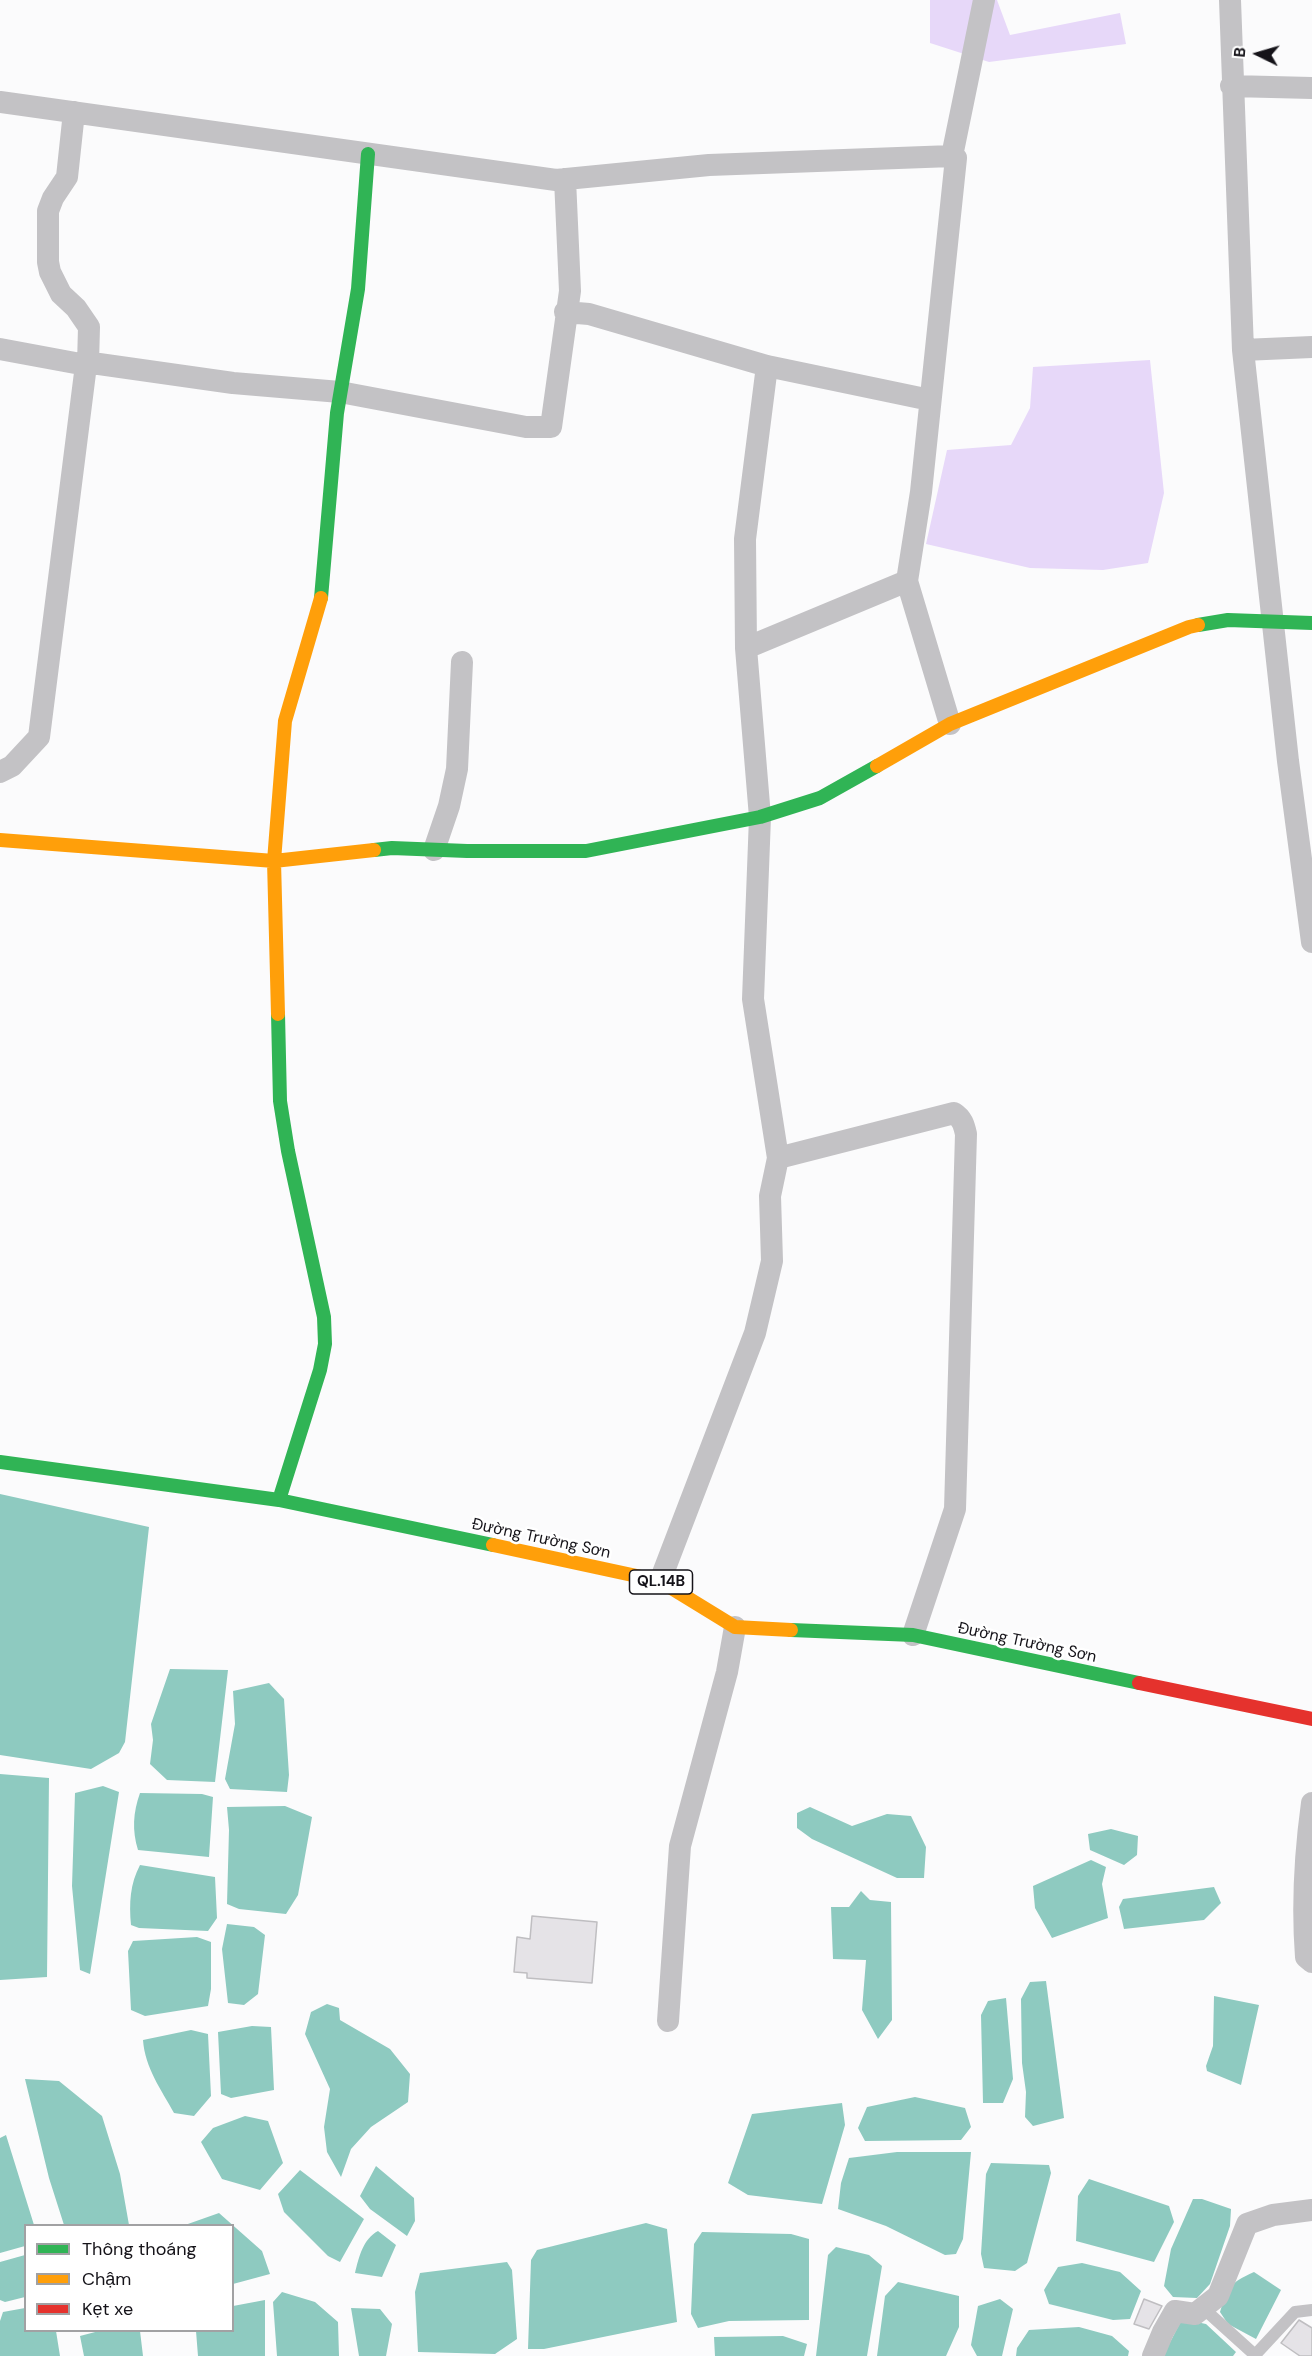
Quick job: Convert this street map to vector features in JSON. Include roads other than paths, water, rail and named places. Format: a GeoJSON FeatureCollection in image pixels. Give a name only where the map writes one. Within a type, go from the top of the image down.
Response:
{"type":"FeatureCollection","features":[{"type":"Feature","properties":{"kind":"main road"},"geometry":{"type":"LineString","coordinates":[[279,1500],[320,1370],[325,1344],[324,1317],[288,1151],[280,1101],[274,861],[285,721],[320,606],[340,393],[358,289],[368,154]]}},
{"type":"Feature","properties":{"kind":"main road"},"geometry":{"type":"LineString","coordinates":[[0,840],[274,861],[392,848],[586,851],[760,817],[820,798],[950,724],[1189,627],[1228,620],[1312,623]]}},
{"type":"Feature","properties":{"kind":"main road","name":"Đường Trường Sơn"},"geometry":{"type":"LineString","coordinates":[[0,1462],[279,1500],[660,1581],[735,1627],[913,1635],[1312,1719]]}},
{"type":"Feature","properties":{"kind":"street"},"geometry":{"type":"LineString","coordinates":[[952,156],[984,0]]}},
{"type":"Feature","properties":{"kind":"street"},"geometry":{"type":"LineString","coordinates":[[1230,0],[1243,350],[1288,761],[1312,942]]}},
{"type":"Feature","properties":{"kind":"street"},"geometry":{"type":"LineString","coordinates":[[1232,86],[1312,87]]}},
{"type":"Feature","properties":{"kind":"street"},"geometry":{"type":"LineString","coordinates":[[0,102],[556,180],[709,165],[952,156],[956,158],[921,492],[907,581],[950,724]]}},
{"type":"Feature","properties":{"kind":"street"},"geometry":{"type":"LineString","coordinates":[[0,772],[12,766],[39,737],[87,364],[89,327],[85,318],[61,294],[50,272],[48,262],[48,211],[52,198],[67,177],[74,112]]}},
{"type":"Feature","properties":{"kind":"street"},"geometry":{"type":"LineString","coordinates":[[0,349],[87,364],[233,383],[340,393],[526,427],[551,427],[570,291],[565,179]]}},
{"type":"Feature","properties":{"kind":"street"},"geometry":{"type":"LineString","coordinates":[[566,312],[589,314],[767,366],[930,400]]}},
{"type":"Feature","properties":{"kind":"street"},"geometry":{"type":"LineString","coordinates":[[1243,350],[1312,347]]}},
{"type":"Feature","properties":{"kind":"street"},"geometry":{"type":"LineString","coordinates":[[660,1581],[755,1333],[772,1261],[770,1196],[778,1158],[753,999],[760,817],[746,648],[745,539],[767,366]]}},
{"type":"Feature","properties":{"kind":"street"},"geometry":{"type":"LineString","coordinates":[[746,648],[907,581]]}},
{"type":"Feature","properties":{"kind":"street"},"geometry":{"type":"LineString","coordinates":[[434,850],[449,806],[457,769],[462,662]]}},
{"type":"Feature","properties":{"kind":"street"},"geometry":{"type":"LineString","coordinates":[[778,1158],[954,1113],[963,1123],[966,1134],[955,1509],[913,1635]]}},
{"type":"Feature","properties":{"kind":"street"},"geometry":{"type":"LineString","coordinates":[[668,2021],[680,1846],[727,1672],[735,1627]]}},
{"type":"Feature","properties":{"kind":"street"},"geometry":{"type":"LineString","coordinates":[[1312,1803],[1307,1842],[1303,1918],[1306,1957],[1312,1962]]}},
{"type":"Feature","properties":{"kind":"street"},"geometry":{"type":"LineString","coordinates":[[1153,2356],[1175,2311],[1196,2314],[1218,2295],[1247,2224],[1273,2215],[1312,2210]]}},
{"type":"Feature","properties":{"kind":"lane"},"geometry":{"type":"LineString","coordinates":[[1203,2308],[1255,2355],[1295,2312],[1312,2310]]}}]}
